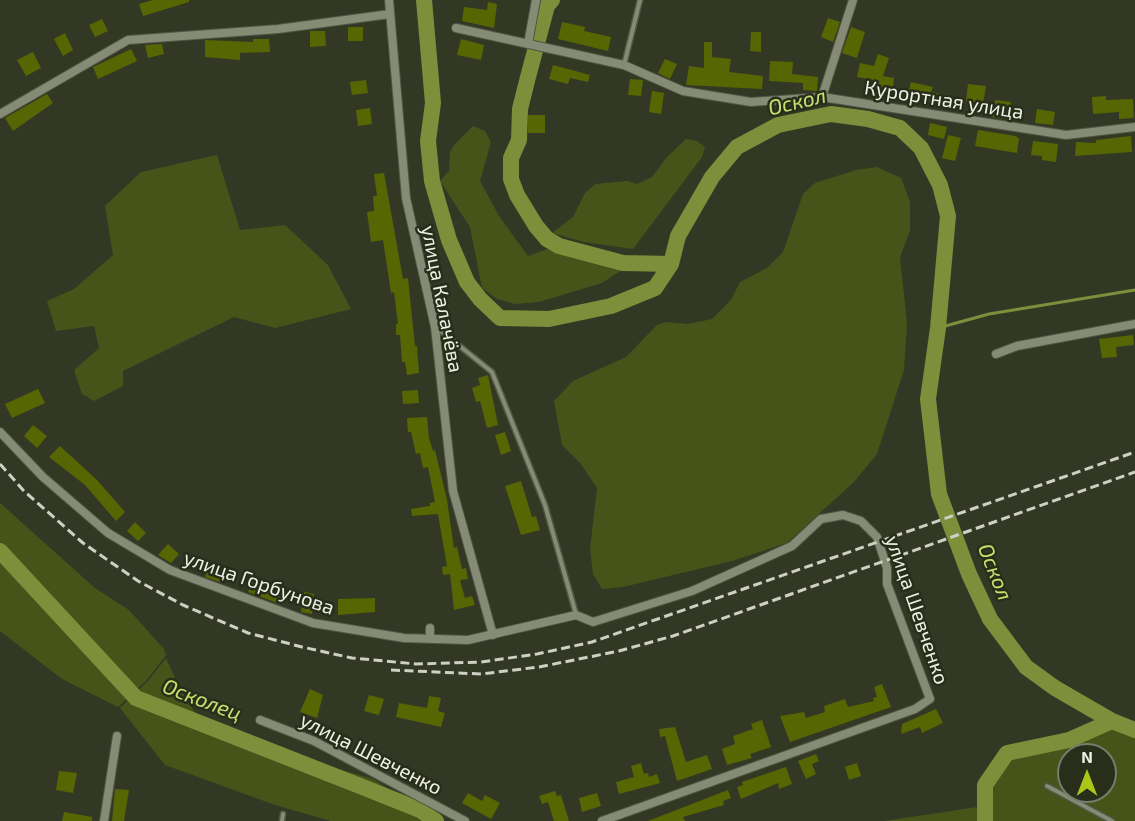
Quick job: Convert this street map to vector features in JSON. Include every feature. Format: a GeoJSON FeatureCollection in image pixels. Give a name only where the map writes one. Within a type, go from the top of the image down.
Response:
{"type":"FeatureCollection","features":[{"type":"Feature","properties":{"kind":"street","name":"улица Калачёва"},"geometry":{"type":"LineString","coordinates":[[389,0],[406,198],[435,327],[453,491],[493,635]]}},
{"type":"Feature","properties":{"kind":"street"},"geometry":{"type":"LineString","coordinates":[[534,46],[536,0]]}},
{"type":"Feature","properties":{"kind":"street"},"geometry":{"type":"LineString","coordinates":[[822,97],[853,0]]}},
{"type":"Feature","properties":{"kind":"street"},"geometry":{"type":"LineString","coordinates":[[0,114],[128,40],[278,29],[390,14]]}},
{"type":"Feature","properties":{"kind":"street","name":"Курортная улица"},"geometry":{"type":"LineString","coordinates":[[456,28],[624,65],[683,91],[740,101],[822,97],[1066,135],[1135,128]]}},
{"type":"Feature","properties":{"kind":"street"},"geometry":{"type":"LineString","coordinates":[[996,354],[1017,346],[1135,324]]}},
{"type":"Feature","properties":{"kind":"street","name":"улица Горбунова"},"geometry":{"type":"LineString","coordinates":[[0,432],[43,477],[108,532],[170,570],[313,622],[404,638],[468,640],[576,615],[593,622],[692,591]]}},
{"type":"Feature","properties":{"kind":"street","name":"улица Шевченко"},"geometry":{"type":"LineString","coordinates":[[602,821],[915,709],[930,699],[887,584],[886,567],[878,537],[861,521],[843,514],[821,519],[792,546],[692,591]]}},
{"type":"Feature","properties":{"kind":"street"},"geometry":{"type":"LineString","coordinates":[[430,627],[430,639]]}},
{"type":"Feature","properties":{"kind":"street","name":"улица Шевченко"},"geometry":{"type":"LineString","coordinates":[[260,720],[314,741],[465,821]]}},
{"type":"Feature","properties":{"kind":"street"},"geometry":{"type":"LineString","coordinates":[[104,821],[117,736]]}},
{"type":"Feature","properties":{"kind":"lane"},"geometry":{"type":"LineString","coordinates":[[624,65],[640,0]]}},
{"type":"Feature","properties":{"kind":"lane"},"geometry":{"type":"LineString","coordinates":[[435,327],[492,372],[545,505],[576,615]]}},
{"type":"Feature","properties":{"kind":"lane"},"geometry":{"type":"LineString","coordinates":[[1047,786],[1112,821]]}},
{"type":"Feature","properties":{"kind":"lane"},"geometry":{"type":"LineString","coordinates":[[282,821],[283,814]]}},
{"type":"Feature","properties":{"kind":"lane"},"geometry":{"type":"LineString","coordinates":[[1097,821],[1100,815]]}},
{"type":"Feature","properties":{"kind":"green space"},"geometry":{"type":"Polygon","coordinates":[[[473,126],[485,131],[491,142],[480,181],[499,216],[528,256],[550,248],[582,257],[631,264],[602,283],[539,302],[515,304],[497,299],[482,288],[470,227],[440,181],[449,171],[450,152],[454,145],[473,126]]]}},
{"type":"Feature","properties":{"kind":"green space"},"geometry":{"type":"Polygon","coordinates":[[[686,139],[697,141],[705,147],[702,157],[633,249],[584,242],[552,233],[573,217],[585,193],[595,184],[627,181],[637,184],[652,177],[667,157],[686,139]]]}},
{"type":"Feature","properties":{"kind":"green space"},"geometry":{"type":"Polygon","coordinates":[[[217,155],[240,230],[285,225],[328,265],[351,309],[275,328],[234,317],[123,371],[123,386],[94,401],[82,394],[74,370],[99,348],[94,326],[56,331],[47,301],[74,289],[113,255],[105,206],[141,172],[217,155]]]}},
{"type":"Feature","properties":{"kind":"green space"},"geometry":{"type":"Polygon","coordinates":[[[877,167],[901,178],[910,202],[910,231],[900,257],[907,324],[904,370],[877,454],[854,482],[787,543],[732,561],[623,587],[602,589],[593,574],[590,549],[597,488],[581,464],[562,445],[554,401],[573,381],[626,357],[657,325],[666,322],[688,324],[712,319],[731,300],[740,282],[767,268],[783,252],[803,194],[815,183],[856,170],[877,167]]]}},
{"type":"Feature","properties":{"kind":"green space"},"geometry":{"type":"Polygon","coordinates":[[[0,503],[95,588],[129,610],[164,649],[166,655],[147,680],[118,707],[62,679],[0,631],[0,503]]]}},
{"type":"Feature","properties":{"kind":"green space"},"geometry":{"type":"Polygon","coordinates":[[[166,658],[181,691],[194,711],[206,722],[222,731],[301,758],[373,779],[421,811],[444,821],[331,821],[275,805],[165,765],[120,708],[148,681],[166,658]]]}},
{"type":"Feature","properties":{"kind":"green space"},"geometry":{"type":"Polygon","coordinates":[[[1111,724],[1135,733],[1135,821],[988,821],[987,785],[1008,755],[1057,744],[1057,803],[1117,803],[1117,743],[1060,743],[1082,738],[1111,724]]]}},
{"type":"Feature","properties":{"kind":"green space"},"geometry":{"type":"Polygon","coordinates":[[[984,806],[984,821],[884,821],[984,806]]]}},
{"type":"Feature","properties":{"kind":"building"},"geometry":{"type":"Polygon","coordinates":[[[153,0],[189,0],[189,2],[143,16],[139,4],[153,0]]]}},
{"type":"Feature","properties":{"kind":"building"},"geometry":{"type":"Polygon","coordinates":[[[488,2],[497,4],[494,28],[462,21],[464,7],[487,10],[488,2]]]}},
{"type":"Feature","properties":{"kind":"building"},"geometry":{"type":"Polygon","coordinates":[[[828,18],[840,22],[833,42],[821,37],[828,18]]]}},
{"type":"Feature","properties":{"kind":"building"},"geometry":{"type":"Polygon","coordinates":[[[102,19],[108,31],[95,37],[89,25],[102,19]]]}},
{"type":"Feature","properties":{"kind":"building"},"geometry":{"type":"Polygon","coordinates":[[[562,22],[585,27],[584,31],[611,37],[608,51],[558,39],[562,22]]]}},
{"type":"Feature","properties":{"kind":"building"},"geometry":{"type":"Polygon","coordinates":[[[348,27],[363,27],[363,41],[348,41],[348,27]]]}},
{"type":"Feature","properties":{"kind":"building"},"geometry":{"type":"Polygon","coordinates":[[[851,27],[865,32],[857,58],[842,53],[851,27]]]}},
{"type":"Feature","properties":{"kind":"building"},"geometry":{"type":"Polygon","coordinates":[[[310,31],[325,31],[326,46],[310,47],[310,31]]]}},
{"type":"Feature","properties":{"kind":"building"},"geometry":{"type":"Polygon","coordinates":[[[751,32],[761,32],[761,52],[750,51],[751,32]]]}},
{"type":"Feature","properties":{"kind":"building"},"geometry":{"type":"Polygon","coordinates":[[[65,33],[73,50],[63,56],[54,39],[65,33]]]}},
{"type":"Feature","properties":{"kind":"building"},"geometry":{"type":"Polygon","coordinates":[[[253,39],[269,39],[270,52],[240,53],[240,60],[205,57],[205,40],[253,42],[253,39]]]}},
{"type":"Feature","properties":{"kind":"building"},"geometry":{"type":"Polygon","coordinates":[[[461,39],[484,45],[481,60],[457,55],[461,39]]]}},
{"type":"Feature","properties":{"kind":"building"},"geometry":{"type":"Polygon","coordinates":[[[704,42],[712,42],[712,57],[731,59],[729,72],[763,76],[762,89],[686,85],[689,66],[704,68],[704,42]]]}},
{"type":"Feature","properties":{"kind":"building"},"geometry":{"type":"Polygon","coordinates":[[[162,44],[164,54],[148,58],[145,45],[162,44]]]}},
{"type":"Feature","properties":{"kind":"building"},"geometry":{"type":"Polygon","coordinates":[[[131,49],[137,61],[98,79],[93,67],[131,49]]]}},
{"type":"Feature","properties":{"kind":"building"},"geometry":{"type":"Polygon","coordinates":[[[33,52],[41,68],[26,76],[17,60],[33,52]]]}},
{"type":"Feature","properties":{"kind":"building"},"geometry":{"type":"Polygon","coordinates":[[[878,54],[889,58],[883,76],[894,78],[892,93],[877,91],[878,81],[857,77],[860,63],[874,66],[878,54]]]}},
{"type":"Feature","properties":{"kind":"building"},"geometry":{"type":"Polygon","coordinates":[[[665,59],[677,64],[670,79],[658,73],[665,59]]]}},
{"type":"Feature","properties":{"kind":"building"},"geometry":{"type":"Polygon","coordinates":[[[770,61],[793,62],[792,74],[818,77],[817,91],[803,90],[803,83],[769,81],[770,61]]]}},
{"type":"Feature","properties":{"kind":"building"},"geometry":{"type":"Polygon","coordinates":[[[553,65],[590,75],[588,82],[570,78],[568,84],[549,79],[553,65]]]}},
{"type":"Feature","properties":{"kind":"building"},"geometry":{"type":"Polygon","coordinates":[[[630,79],[643,80],[641,96],[628,95],[630,79]]]}},
{"type":"Feature","properties":{"kind":"building"},"geometry":{"type":"Polygon","coordinates":[[[366,80],[368,93],[352,95],[350,82],[366,80]]]}},
{"type":"Feature","properties":{"kind":"building"},"geometry":{"type":"Polygon","coordinates":[[[911,82],[933,87],[931,92],[953,96],[951,108],[908,96],[911,82]]]}},
{"type":"Feature","properties":{"kind":"building"},"geometry":{"type":"Polygon","coordinates":[[[968,84],[986,86],[983,104],[966,102],[968,84]]]}},
{"type":"Feature","properties":{"kind":"building"},"geometry":{"type":"Polygon","coordinates":[[[652,91],[664,93],[661,114],[649,112],[652,91]]]}},
{"type":"Feature","properties":{"kind":"building"},"geometry":{"type":"Polygon","coordinates":[[[47,94],[53,103],[13,131],[5,118],[47,94]]]}},
{"type":"Feature","properties":{"kind":"building"},"geometry":{"type":"Polygon","coordinates":[[[1106,96],[1106,100],[1133,99],[1134,118],[1119,119],[1119,112],[1093,114],[1092,97],[1106,96]]]}},
{"type":"Feature","properties":{"kind":"building"},"geometry":{"type":"Polygon","coordinates":[[[995,100],[1011,102],[1010,109],[1022,110],[1021,121],[992,117],[995,100]]]}},
{"type":"Feature","properties":{"kind":"building"},"geometry":{"type":"Polygon","coordinates":[[[370,108],[372,124],[358,126],[356,110],[370,108]]]}},
{"type":"Feature","properties":{"kind":"building"},"geometry":{"type":"Polygon","coordinates":[[[1037,109],[1055,112],[1053,125],[1035,123],[1037,109]]]}},
{"type":"Feature","properties":{"kind":"building"},"geometry":{"type":"Polygon","coordinates":[[[528,115],[545,115],[545,133],[528,133],[528,115]]]}},
{"type":"Feature","properties":{"kind":"building"},"geometry":{"type":"Polygon","coordinates":[[[930,123],[947,127],[944,139],[928,135],[930,123]]]}},
{"type":"Feature","properties":{"kind":"building"},"geometry":{"type":"Polygon","coordinates":[[[978,130],[1016,136],[1019,139],[1017,153],[975,146],[978,130]]]}},
{"type":"Feature","properties":{"kind":"building"},"geometry":{"type":"Polygon","coordinates":[[[948,135],[961,138],[955,161],[942,158],[948,135]]]}},
{"type":"Feature","properties":{"kind":"building"},"geometry":{"type":"Polygon","coordinates":[[[1131,136],[1132,152],[1075,156],[1076,142],[1096,143],[1096,140],[1131,136]]]}},
{"type":"Feature","properties":{"kind":"building"},"geometry":{"type":"Polygon","coordinates":[[[1033,141],[1058,144],[1056,162],[1042,160],[1042,156],[1031,155],[1033,141]]]}},
{"type":"Feature","properties":{"kind":"building"},"geometry":{"type":"Polygon","coordinates":[[[384,173],[403,279],[408,278],[415,346],[417,346],[419,373],[407,375],[405,362],[402,362],[400,335],[396,335],[396,324],[398,324],[394,292],[391,293],[383,240],[371,242],[367,212],[374,211],[373,196],[377,196],[374,174],[384,173]]]}},
{"type":"Feature","properties":{"kind":"building"},"geometry":{"type":"Polygon","coordinates":[[[1133,335],[1134,345],[1116,347],[1117,357],[1102,358],[1099,339],[1133,335]]]}},
{"type":"Feature","properties":{"kind":"building"},"geometry":{"type":"Polygon","coordinates":[[[488,375],[498,425],[487,428],[480,401],[476,402],[472,388],[480,385],[478,378],[488,375]]]}},
{"type":"Feature","properties":{"kind":"building"},"geometry":{"type":"Polygon","coordinates":[[[38,389],[45,403],[12,418],[5,404],[38,389]]]}},
{"type":"Feature","properties":{"kind":"building"},"geometry":{"type":"Polygon","coordinates":[[[418,390],[419,403],[403,404],[402,391],[418,390]]]}},
{"type":"Feature","properties":{"kind":"building"},"geometry":{"type":"Polygon","coordinates":[[[427,417],[429,438],[433,451],[435,450],[447,500],[454,548],[457,547],[462,569],[466,568],[468,579],[460,580],[465,598],[472,596],[475,605],[454,610],[450,574],[443,575],[442,567],[447,566],[438,514],[412,516],[411,509],[430,506],[430,503],[435,502],[428,467],[423,468],[420,453],[416,454],[411,432],[408,432],[407,418],[427,417]]]}},
{"type":"Feature","properties":{"kind":"building"},"geometry":{"type":"Polygon","coordinates":[[[33,425],[47,436],[37,448],[24,436],[33,425]]]}},
{"type":"Feature","properties":{"kind":"building"},"geometry":{"type":"Polygon","coordinates":[[[505,432],[511,451],[501,455],[495,435],[505,432]]]}},
{"type":"Feature","properties":{"kind":"building"},"geometry":{"type":"Polygon","coordinates":[[[60,446],[97,480],[125,512],[116,521],[85,485],[49,457],[60,446]]]}},
{"type":"Feature","properties":{"kind":"building"},"geometry":{"type":"Polygon","coordinates":[[[521,481],[532,517],[536,516],[540,530],[521,535],[505,486],[521,481]]]}},
{"type":"Feature","properties":{"kind":"building"},"geometry":{"type":"Polygon","coordinates":[[[135,522],[146,533],[138,541],[127,531],[135,522]]]}},
{"type":"Feature","properties":{"kind":"building"},"geometry":{"type":"Polygon","coordinates":[[[168,544],[179,554],[171,563],[158,555],[168,544]]]}},
{"type":"Feature","properties":{"kind":"building"},"geometry":{"type":"Polygon","coordinates":[[[210,565],[225,572],[220,582],[205,577],[210,565]]]}},
{"type":"Feature","properties":{"kind":"building"},"geometry":{"type":"Polygon","coordinates":[[[252,582],[266,588],[265,590],[283,595],[280,604],[248,592],[252,582]]]}},
{"type":"Feature","properties":{"kind":"building"},"geometry":{"type":"Polygon","coordinates":[[[304,592],[314,594],[312,614],[301,612],[304,592]]]}},
{"type":"Feature","properties":{"kind":"building"},"geometry":{"type":"Polygon","coordinates":[[[375,598],[375,612],[338,615],[338,599],[375,598]]]}},
{"type":"Feature","properties":{"kind":"building"},"geometry":{"type":"Polygon","coordinates":[[[882,684],[891,707],[790,742],[780,716],[804,712],[806,718],[825,712],[824,706],[845,699],[848,707],[874,701],[873,698],[877,697],[874,687],[882,684]]]}},
{"type":"Feature","properties":{"kind":"building"},"geometry":{"type":"Polygon","coordinates":[[[310,689],[323,695],[317,718],[300,712],[310,689]]]}},
{"type":"Feature","properties":{"kind":"building"},"geometry":{"type":"Polygon","coordinates":[[[369,695],[384,699],[379,715],[364,711],[369,695]]]}},
{"type":"Feature","properties":{"kind":"building"},"geometry":{"type":"Polygon","coordinates":[[[429,696],[441,698],[438,711],[445,713],[441,727],[396,717],[399,703],[427,708],[429,696]]]}},
{"type":"Feature","properties":{"kind":"building"},"geometry":{"type":"Polygon","coordinates":[[[936,709],[943,723],[922,733],[920,727],[901,734],[902,724],[936,709]]]}},
{"type":"Feature","properties":{"kind":"building"},"geometry":{"type":"Polygon","coordinates":[[[762,720],[771,747],[750,754],[752,758],[727,765],[722,749],[735,744],[733,736],[753,729],[751,724],[762,720]]]}},
{"type":"Feature","properties":{"kind":"building"},"geometry":{"type":"Polygon","coordinates":[[[675,727],[686,762],[707,755],[712,769],[677,781],[665,736],[660,737],[659,729],[675,727]]]}},
{"type":"Feature","properties":{"kind":"building"},"geometry":{"type":"Polygon","coordinates":[[[816,754],[819,761],[812,764],[816,774],[806,779],[798,761],[816,754]]]}},
{"type":"Feature","properties":{"kind":"building"},"geometry":{"type":"Polygon","coordinates":[[[641,763],[644,774],[648,773],[649,777],[657,774],[660,783],[619,794],[616,782],[634,777],[631,766],[641,763]]]}},
{"type":"Feature","properties":{"kind":"building"},"geometry":{"type":"Polygon","coordinates":[[[857,763],[861,776],[849,780],[845,767],[857,763]]]}},
{"type":"Feature","properties":{"kind":"building"},"geometry":{"type":"Polygon","coordinates":[[[786,767],[792,784],[779,789],[778,783],[741,799],[737,787],[743,785],[742,782],[786,767]]]}},
{"type":"Feature","properties":{"kind":"building"},"geometry":{"type":"Polygon","coordinates":[[[59,771],[77,773],[73,793],[56,790],[59,771]]]}},
{"type":"Feature","properties":{"kind":"building"},"geometry":{"type":"Polygon","coordinates":[[[115,789],[129,790],[124,821],[112,821],[115,789]]]}},
{"type":"Feature","properties":{"kind":"building"},"geometry":{"type":"Polygon","coordinates":[[[728,790],[731,798],[723,801],[724,805],[683,817],[685,821],[648,821],[728,790]]]}},
{"type":"Feature","properties":{"kind":"building"},"geometry":{"type":"Polygon","coordinates":[[[555,791],[557,796],[561,795],[569,821],[554,821],[548,802],[542,804],[539,796],[555,791]]]}},
{"type":"Feature","properties":{"kind":"building"},"geometry":{"type":"Polygon","coordinates":[[[468,793],[482,801],[485,795],[500,803],[491,819],[462,803],[468,793]]]}},
{"type":"Feature","properties":{"kind":"building"},"geometry":{"type":"Polygon","coordinates":[[[597,793],[601,806],[582,812],[579,798],[597,793]]]}},
{"type":"Feature","properties":{"kind":"building"},"geometry":{"type":"Polygon","coordinates":[[[64,812],[92,817],[92,821],[62,821],[64,812]]]}},
{"type":"Feature","properties":{"kind":"waterway","name":"Оскол"},"geometry":{"type":"LineString","coordinates":[[424,0],[433,103],[428,141],[432,181],[449,240],[467,282],[480,299],[500,318],[549,319],[611,306],[655,288],[671,264],[678,236],[712,177],[737,147],[778,125],[831,114],[868,119],[900,128],[921,148],[940,185],[948,216],[938,328],[928,399],[939,494],[969,574],[990,619],[1026,667],[1055,688],[1112,721],[1135,730]]}},
{"type":"Feature","properties":{"kind":"waterway"},"geometry":{"type":"LineString","coordinates":[[552,0],[547,6],[528,77],[520,109],[519,140],[511,158],[511,179],[517,195],[536,226],[547,239],[559,246],[623,263],[671,264]]}},
{"type":"Feature","properties":{"kind":"waterway"},"geometry":{"type":"LineString","coordinates":[[938,328],[989,314],[1135,290]]}},
{"type":"Feature","properties":{"kind":"waterway","name":"Осколец"},"geometry":{"type":"LineString","coordinates":[[0,551],[136,698],[420,810],[436,821]]}},
{"type":"Feature","properties":{"kind":"waterway","name":"Осколец"},"geometry":{"type":"LineString","coordinates":[[985,821],[985,785],[1007,753],[1069,740],[1112,721]]}},
{"type":"Feature","properties":{"kind":"railway"},"geometry":{"type":"LineString","coordinates":[[0,464],[24,491],[83,543],[138,581],[183,605],[248,633],[302,647],[352,658],[416,664],[481,662],[537,654],[592,642],[1135,452]]}},
{"type":"Feature","properties":{"kind":"railway"},"geometry":{"type":"LineString","coordinates":[[391,670],[481,674],[539,667],[619,651],[673,636],[1135,472]]}}]}
